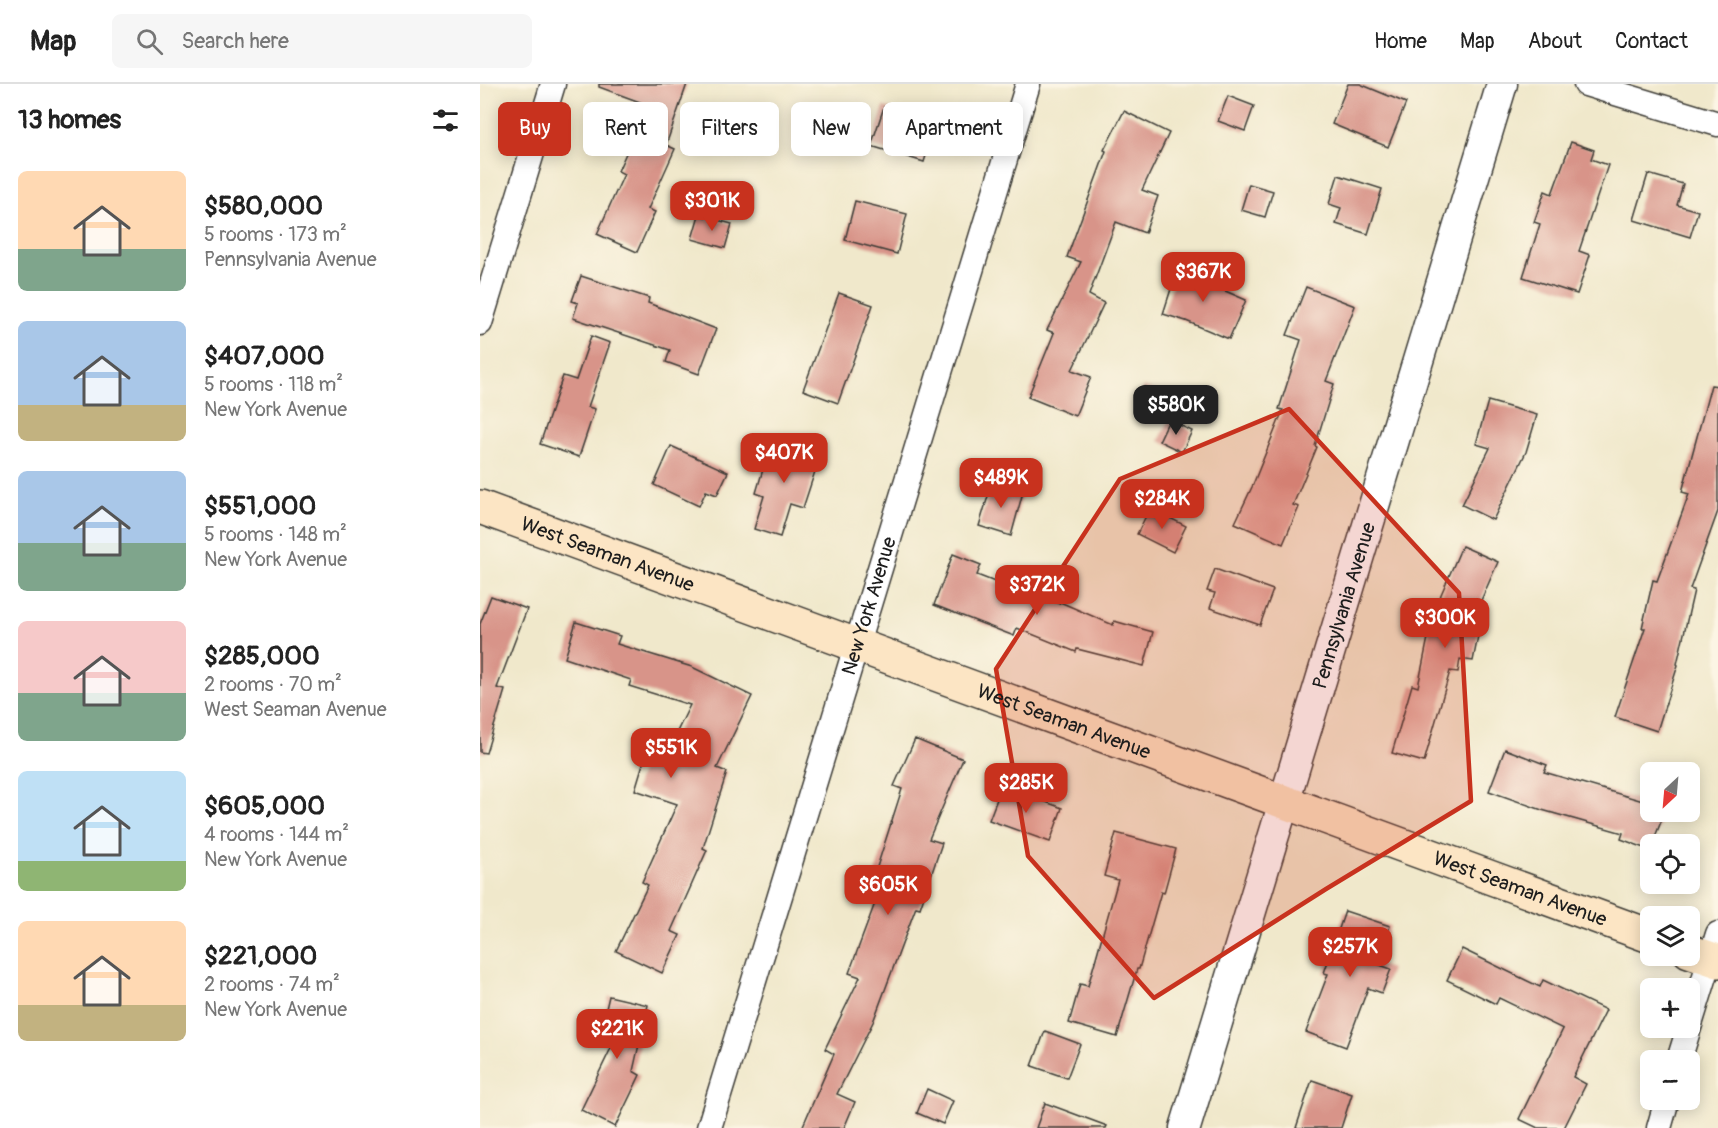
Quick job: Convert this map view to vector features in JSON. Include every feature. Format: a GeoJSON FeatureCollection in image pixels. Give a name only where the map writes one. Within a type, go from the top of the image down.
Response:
{"type":"FeatureCollection","features":[{"type":"Feature","properties":{"kind":"main road","name":"West Seaman Avenue"},"geometry":{"type":"LineString","coordinates":[[480,507],[1640,932]]}},
{"type":"Feature","properties":{"kind":"street"},"geometry":{"type":"LineString","coordinates":[[480,323],[553,84]]}},
{"type":"Feature","properties":{"kind":"street","name":"New York Avenue"},"geometry":{"type":"LineString","coordinates":[[710,1128],[1028,84]]}},
{"type":"Feature","properties":{"kind":"street","name":"Pennsylvania Avenue"},"geometry":{"type":"LineString","coordinates":[[1185,1128],[1502,84]]}},
{"type":"Feature","properties":{"kind":"street"},"geometry":{"type":"LineString","coordinates":[[1586,84],[1718,124]]}},
{"type":"Feature","properties":{"kind":"street"},"geometry":{"type":"LineString","coordinates":[[1682,1050],[1709,951]]}},
{"type":"Feature","properties":{"kind":"street"},"geometry":{"type":"LineString","coordinates":[[1659,1128],[1664,1110]]}},
{"type":"Feature","properties":{"kind":"highlighted area"},"geometry":{"type":"Polygon","coordinates":[[[1289,409],[1459,593],[1471,801],[1154,998],[1028,856],[996,669],[1120,479],[1289,409]]]}},
{"type":"Feature","properties":{"kind":"building"},"geometry":{"type":"Polygon","coordinates":[[[599,84],[687,84],[668,139],[668,102],[640,102],[599,87],[599,84]]]}},
{"type":"Feature","properties":{"kind":"building"},"geometry":{"type":"Polygon","coordinates":[[[1348,84],[1360,84],[1406,103],[1388,147],[1332,124],[1348,84]]]}},
{"type":"Feature","properties":{"kind":"building"},"geometry":{"type":"Polygon","coordinates":[[[1228,96],[1254,106],[1245,131],[1218,121],[1228,96]]]}},
{"type":"Feature","properties":{"kind":"building"},"geometry":{"type":"Polygon","coordinates":[[[883,110],[883,150],[871,146],[883,110]]]}},
{"type":"Feature","properties":{"kind":"building"},"geometry":{"type":"Polygon","coordinates":[[[1124,111],[1169,133],[1142,190],[1158,196],[1145,233],[1116,222],[1089,295],[1104,303],[1072,370],[1091,377],[1075,416],[1028,397],[1054,333],[1047,330],[1081,262],[1067,257],[1106,151],[1104,150],[1124,111]]]}},
{"type":"Feature","properties":{"kind":"building"},"geometry":{"type":"Polygon","coordinates":[[[1571,142],[1594,150],[1591,159],[1608,165],[1579,251],[1590,255],[1577,294],[1523,277],[1540,224],[1534,222],[1545,191],[1552,194],[1571,142]]]}},
{"type":"Feature","properties":{"kind":"building"},"geometry":{"type":"Polygon","coordinates":[[[668,146],[675,149],[648,209],[655,212],[637,252],[597,234],[624,174],[618,171],[625,156],[668,156],[668,146]]]}},
{"type":"Feature","properties":{"kind":"building"},"geometry":{"type":"Polygon","coordinates":[[[904,156],[926,156],[924,162],[904,156]]]}},
{"type":"Feature","properties":{"kind":"building"},"geometry":{"type":"Polygon","coordinates":[[[1648,174],[1683,184],[1677,205],[1698,211],[1690,237],[1634,220],[1648,174]]]}},
{"type":"Feature","properties":{"kind":"building"},"geometry":{"type":"Polygon","coordinates":[[[1338,175],[1382,189],[1368,234],[1336,224],[1341,208],[1329,204],[1338,175]]]}},
{"type":"Feature","properties":{"kind":"building"},"geometry":{"type":"Polygon","coordinates":[[[1249,184],[1273,191],[1265,217],[1241,210],[1249,184]]]}},
{"type":"Feature","properties":{"kind":"building"},"geometry":{"type":"Polygon","coordinates":[[[855,201],[907,214],[897,254],[845,240],[855,201]]]}},
{"type":"Feature","properties":{"kind":"building"},"geometry":{"type":"Polygon","coordinates":[[[699,215],[732,224],[725,248],[692,239],[699,215]]]}},
{"type":"Feature","properties":{"kind":"building"},"geometry":{"type":"Polygon","coordinates":[[[1179,264],[1205,272],[1202,281],[1246,300],[1229,339],[1163,314],[1179,264]]]}},
{"type":"Feature","properties":{"kind":"building"},"geometry":{"type":"Polygon","coordinates":[[[581,276],[649,298],[648,303],[716,329],[699,374],[666,362],[670,350],[573,318],[578,303],[572,301],[581,276]]]}},
{"type":"Feature","properties":{"kind":"building"},"geometry":{"type":"Polygon","coordinates":[[[1306,287],[1355,306],[1326,381],[1334,384],[1315,446],[1317,447],[1293,505],[1299,507],[1283,544],[1235,523],[1283,410],[1279,409],[1301,340],[1287,335],[1306,287]]]}},
{"type":"Feature","properties":{"kind":"building"},"geometry":{"type":"Polygon","coordinates":[[[839,293],[873,305],[838,403],[803,390],[839,293]]]}},
{"type":"Feature","properties":{"kind":"building"},"geometry":{"type":"Polygon","coordinates":[[[591,336],[610,343],[588,407],[595,409],[579,457],[540,444],[563,376],[576,380],[591,336]]]}},
{"type":"Feature","properties":{"kind":"building"},"geometry":{"type":"Polygon","coordinates":[[[1711,385],[1718,386],[1718,511],[1690,589],[1694,590],[1678,665],[1657,731],[1615,717],[1645,628],[1642,628],[1653,580],[1657,581],[1689,494],[1682,492],[1711,385]]]}},
{"type":"Feature","properties":{"kind":"building"},"geometry":{"type":"Polygon","coordinates":[[[1144,387],[1168,394],[1162,417],[1137,410],[1144,387]]]}},
{"type":"Feature","properties":{"kind":"building"},"geometry":{"type":"Polygon","coordinates":[[[1488,401],[1537,415],[1526,452],[1493,520],[1462,505],[1490,448],[1476,444],[1488,401]]]}},
{"type":"Feature","properties":{"kind":"building"},"geometry":{"type":"Polygon","coordinates":[[[1169,420],[1192,431],[1182,452],[1159,441],[1169,420]]]}},
{"type":"Feature","properties":{"kind":"building"},"geometry":{"type":"Polygon","coordinates":[[[772,439],[821,453],[803,508],[790,504],[780,537],[754,529],[764,496],[756,493],[772,439]]]}},
{"type":"Feature","properties":{"kind":"building"},"geometry":{"type":"Polygon","coordinates":[[[671,446],[728,472],[717,495],[706,491],[699,506],[654,485],[671,446]]]}},
{"type":"Feature","properties":{"kind":"building"},"geometry":{"type":"Polygon","coordinates":[[[992,483],[1023,492],[1011,536],[979,526],[992,483]]]}},
{"type":"Feature","properties":{"kind":"building"},"geometry":{"type":"Polygon","coordinates":[[[1150,508],[1186,526],[1173,552],[1137,534],[1150,508]]]}},
{"type":"Feature","properties":{"kind":"building"},"geometry":{"type":"Polygon","coordinates":[[[1462,546],[1498,562],[1475,614],[1482,616],[1473,661],[1460,659],[1458,672],[1450,671],[1424,762],[1392,753],[1412,685],[1418,687],[1433,613],[1462,546]]]}},
{"type":"Feature","properties":{"kind":"building"},"geometry":{"type":"Polygon","coordinates":[[[953,554],[981,565],[977,575],[1047,602],[1048,599],[1059,604],[1060,602],[1113,625],[1114,621],[1153,632],[1144,666],[1077,649],[1076,652],[1017,628],[1014,636],[934,605],[953,554]]]}},
{"type":"Feature","properties":{"kind":"building"},"geometry":{"type":"Polygon","coordinates":[[[1215,569],[1273,590],[1260,625],[1210,608],[1215,593],[1207,591],[1215,569]]]}},
{"type":"Feature","properties":{"kind":"building"},"geometry":{"type":"Polygon","coordinates":[[[491,596],[527,609],[497,688],[505,690],[486,753],[480,752],[480,624],[491,596]]]}},
{"type":"Feature","properties":{"kind":"building"},"geometry":{"type":"Polygon","coordinates":[[[576,622],[620,636],[617,644],[692,667],[752,696],[717,768],[727,772],[703,848],[707,850],[671,931],[680,935],[662,973],[616,951],[648,885],[642,882],[677,804],[635,790],[648,747],[667,752],[690,705],[629,686],[631,680],[565,658],[576,622]]]}},
{"type":"Feature","properties":{"kind":"building"},"geometry":{"type":"Polygon","coordinates":[[[915,739],[963,759],[929,839],[942,843],[920,908],[916,907],[873,1022],[837,1094],[855,1102],[844,1128],[802,1128],[834,1054],[825,1049],[860,977],[849,973],[878,895],[869,892],[902,789],[894,786],[915,739]]]}},
{"type":"Feature","properties":{"kind":"building"},"geometry":{"type":"Polygon","coordinates":[[[1505,749],[1547,765],[1544,772],[1640,800],[1640,822],[1661,822],[1656,834],[1640,834],[1640,846],[1621,839],[1623,833],[1542,810],[1489,791],[1505,749]]]}},
{"type":"Feature","properties":{"kind":"building"},"geometry":{"type":"Polygon","coordinates":[[[1002,786],[1062,808],[1050,842],[989,820],[1002,786]]]}},
{"type":"Feature","properties":{"kind":"building"},"geometry":{"type":"Polygon","coordinates":[[[1116,833],[1176,849],[1117,1037],[1069,1023],[1080,984],[1088,986],[1118,880],[1104,876],[1116,833]]]}},
{"type":"Feature","properties":{"kind":"building"},"geometry":{"type":"Polygon","coordinates":[[[1345,911],[1390,926],[1377,964],[1391,969],[1382,993],[1368,988],[1346,1047],[1306,1032],[1328,974],[1324,973],[1345,911]]]}},
{"type":"Feature","properties":{"kind":"building"},"geometry":{"type":"Polygon","coordinates":[[[1462,949],[1540,987],[1543,980],[1606,1010],[1573,1077],[1586,1084],[1564,1128],[1538,1128],[1519,1119],[1563,1029],[1499,998],[1496,1004],[1447,980],[1462,949]]]}},
{"type":"Feature","properties":{"kind":"building"},"geometry":{"type":"Polygon","coordinates":[[[609,996],[648,1005],[633,1071],[640,1075],[615,1127],[581,1110],[612,1046],[598,1043],[609,996]]]}},
{"type":"Feature","properties":{"kind":"building"},"geometry":{"type":"Polygon","coordinates":[[[1045,1031],[1080,1044],[1067,1078],[1032,1066],[1045,1031]]]}},
{"type":"Feature","properties":{"kind":"building"},"geometry":{"type":"Polygon","coordinates":[[[1312,1080],[1352,1094],[1341,1128],[1296,1128],[1312,1080]]]}},
{"type":"Feature","properties":{"kind":"building"},"geometry":{"type":"Polygon","coordinates":[[[927,1089],[953,1101],[943,1124],[917,1113],[927,1089]]]}},
{"type":"Feature","properties":{"kind":"building"},"geometry":{"type":"Polygon","coordinates":[[[1045,1103],[1107,1126],[1106,1128],[1036,1128],[1045,1103]]]}}]}
